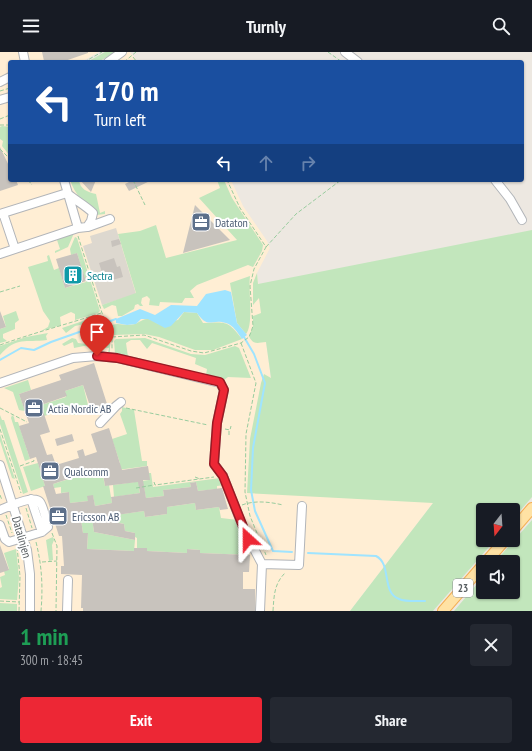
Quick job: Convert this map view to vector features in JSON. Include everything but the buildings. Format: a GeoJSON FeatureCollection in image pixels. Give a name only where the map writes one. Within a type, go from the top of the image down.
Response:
{"type":"FeatureCollection","features":[{"type":"Feature","properties":{"kind":"main road"},"geometry":{"type":"LineString","coordinates":[[520,522],[532,508]]}},
{"type":"Feature","properties":{"kind":"main road"},"geometry":{"type":"LineString","coordinates":[[492,555],[499,547]]}},
{"type":"Feature","properties":{"kind":"main road","name":"23"},"geometry":{"type":"LineString","coordinates":[[443,611],[476,573]]}},
{"type":"Feature","properties":{"kind":"street"},"geometry":{"type":"LineString","coordinates":[[111,60],[122,52]]}},
{"type":"Feature","properties":{"kind":"street"},"geometry":{"type":"LineString","coordinates":[[344,52],[355,60]]}},
{"type":"Feature","properties":{"kind":"street"},"geometry":{"type":"LineString","coordinates":[[64,182],[78,228]]}},
{"type":"Feature","properties":{"kind":"street"},"geometry":{"type":"LineString","coordinates":[[497,182],[510,199],[522,220]]}},
{"type":"Feature","properties":{"kind":"street"},"geometry":{"type":"LineString","coordinates":[[15,249],[2,214],[67,192]]}},
{"type":"Feature","properties":{"kind":"street"},"geometry":{"type":"LineString","coordinates":[[67,192],[78,203],[86,206],[93,213],[91,221],[87,227]]}},
{"type":"Feature","properties":{"kind":"street"},"geometry":{"type":"LineString","coordinates":[[0,254],[78,228],[87,227],[110,220]]}},
{"type":"Feature","properties":{"kind":"street"},"geometry":{"type":"LineString","coordinates":[[0,383],[73,358],[97,356],[112,357],[220,382],[224,390],[217,427],[214,464],[223,476],[250,547],[264,564],[260,611]]}},
{"type":"Feature","properties":{"kind":"street"},"geometry":{"type":"LineString","coordinates":[[100,424],[118,404]]}},
{"type":"Feature","properties":{"kind":"street","name":"Datalinjen"},"geometry":{"type":"LineString","coordinates":[[0,465],[13,505],[14,524],[24,538],[30,562],[30,611]]}},
{"type":"Feature","properties":{"kind":"street"},"geometry":{"type":"LineString","coordinates":[[0,526],[5,539],[9,542],[41,531],[27,500],[2,509]]}},
{"type":"Feature","properties":{"kind":"street"},"geometry":{"type":"LineString","coordinates":[[264,564],[299,565],[302,506]]}},
{"type":"Feature","properties":{"kind":"street"},"geometry":{"type":"LineString","coordinates":[[67,611],[68,580]]}},
{"type":"Feature","properties":{"kind":"path"},"geometry":{"type":"LineString","coordinates":[[88,60],[102,52]]}},
{"type":"Feature","properties":{"kind":"path"},"geometry":{"type":"LineString","coordinates":[[127,60],[136,52]]}},
{"type":"Feature","properties":{"kind":"path"},"geometry":{"type":"LineString","coordinates":[[328,52],[339,60]]}},
{"type":"Feature","properties":{"kind":"path"},"geometry":{"type":"LineString","coordinates":[[132,56],[135,60]]}},
{"type":"Feature","properties":{"kind":"path"},"geometry":{"type":"LineString","coordinates":[[0,149],[8,157]]}},
{"type":"Feature","properties":{"kind":"path"},"geometry":{"type":"LineString","coordinates":[[134,182],[145,205]]}},
{"type":"Feature","properties":{"kind":"path"},"geometry":{"type":"LineString","coordinates":[[228,182],[240,208],[266,247]]}},
{"type":"Feature","properties":{"kind":"path"},"geometry":{"type":"LineString","coordinates":[[112,337],[144,336],[191,352],[204,353],[241,343],[247,339],[253,326],[250,286],[254,269],[266,247],[296,214],[338,182]]}},
{"type":"Feature","properties":{"kind":"path"},"geometry":{"type":"LineString","coordinates":[[78,228],[78,235],[102,313],[112,337],[112,357]]}},
{"type":"Feature","properties":{"kind":"path"},"geometry":{"type":"LineString","coordinates":[[0,292],[20,286]]}},
{"type":"Feature","properties":{"kind":"path"},"geometry":{"type":"LineString","coordinates":[[0,345],[102,313]]}},
{"type":"Feature","properties":{"kind":"path"},"geometry":{"type":"LineString","coordinates":[[241,343],[256,382],[246,434],[245,492],[250,516],[266,552],[264,564]]}},
{"type":"Feature","properties":{"kind":"path"},"geometry":{"type":"LineString","coordinates":[[118,404],[230,430]]}},
{"type":"Feature","properties":{"kind":"path"},"geometry":{"type":"LineString","coordinates":[[0,408],[27,422]]}},
{"type":"Feature","properties":{"kind":"path"},"geometry":{"type":"LineString","coordinates":[[229,435],[231,426]]}},
{"type":"Feature","properties":{"kind":"path"},"geometry":{"type":"LineString","coordinates":[[0,431],[17,482],[27,500],[29,519],[41,531],[55,536],[57,546],[56,611]]}},
{"type":"Feature","properties":{"kind":"path"},"geometry":{"type":"LineString","coordinates":[[20,466],[34,461],[33,458]]}},
{"type":"Feature","properties":{"kind":"path"},"geometry":{"type":"LineString","coordinates":[[136,488],[223,476]]}},
{"type":"Feature","properties":{"kind":"path"},"geometry":{"type":"LineString","coordinates":[[196,477],[201,479]]}},
{"type":"Feature","properties":{"kind":"path"},"geometry":{"type":"LineString","coordinates":[[10,479],[17,482]]}},
{"type":"Feature","properties":{"kind":"path"},"geometry":{"type":"LineString","coordinates":[[0,495],[2,509],[14,524],[20,576],[19,611]]}},
{"type":"Feature","properties":{"kind":"path"},"geometry":{"type":"LineString","coordinates":[[250,503],[271,502],[283,505]]}},
{"type":"Feature","properties":{"kind":"path"},"geometry":{"type":"LineString","coordinates":[[0,526],[14,524],[29,519]]}},
{"type":"Feature","properties":{"kind":"path"},"geometry":{"type":"LineString","coordinates":[[40,611],[42,581],[41,531]]}},
{"type":"Feature","properties":{"kind":"path"},"geometry":{"type":"LineString","coordinates":[[41,562],[57,561]]}},
{"type":"Feature","properties":{"kind":"path"},"geometry":{"type":"LineString","coordinates":[[273,611],[277,586],[289,565]]}},
{"type":"Feature","properties":{"kind":"path"},"geometry":{"type":"LineString","coordinates":[[0,601],[19,602]]}},
{"type":"Feature","properties":{"kind":"shaded area"},"geometry":{"type":"Polygon","coordinates":[[[0,52],[99,52],[85,60],[8,60],[8,182],[232,182],[243,206],[267,241],[270,248],[257,273],[271,379],[433,503],[350,611],[0,611],[0,52]]]}},
{"type":"Feature","properties":{"kind":"shaded area"},"geometry":{"type":"Polygon","coordinates":[[[130,52],[136,60],[117,60],[130,52]]]}},
{"type":"Feature","properties":{"kind":"shaded area"},"geometry":{"type":"Polygon","coordinates":[[[116,228],[136,294],[102,305],[83,246],[92,243],[90,236],[116,228]]]}},
{"type":"Feature","properties":{"kind":"green space"},"geometry":{"type":"Polygon","coordinates":[[[105,52],[116,52],[102,60],[91,60],[105,52]]]}},
{"type":"Feature","properties":{"kind":"green space"},"geometry":{"type":"Polygon","coordinates":[[[0,127],[8,127],[8,154],[2,146],[3,141],[0,139],[0,127]]]}},
{"type":"Feature","properties":{"kind":"green space"},"geometry":{"type":"Polygon","coordinates":[[[71,182],[80,182],[84,190],[96,194],[100,213],[105,211],[105,214],[96,215],[84,203],[71,182]]]}},
{"type":"Feature","properties":{"kind":"green space"},"geometry":{"type":"Polygon","coordinates":[[[218,182],[225,182],[232,198],[263,245],[262,251],[253,267],[248,265],[197,285],[190,291],[194,298],[185,298],[182,303],[160,302],[159,306],[149,305],[150,299],[147,296],[142,298],[141,303],[143,306],[138,304],[135,305],[134,309],[122,316],[118,316],[116,306],[112,305],[104,309],[102,305],[136,293],[118,234],[140,231],[156,225],[166,258],[237,240],[199,198],[220,188],[218,182]]]}},
{"type":"Feature","properties":{"kind":"green space"},"geometry":{"type":"Polygon","coordinates":[[[532,230],[532,497],[520,511],[520,503],[476,503],[476,547],[489,547],[482,555],[476,555],[476,562],[433,611],[350,611],[433,503],[247,493],[250,439],[261,383],[264,374],[271,378],[266,342],[254,342],[249,336],[253,327],[253,316],[261,313],[259,298],[253,305],[253,283],[257,273],[258,284],[532,230]]]}},
{"type":"Feature","properties":{"kind":"green space"},"geometry":{"type":"Polygon","coordinates":[[[74,233],[68,247],[55,253],[55,251],[60,249],[57,240],[51,242],[51,239],[74,233]]]}},
{"type":"Feature","properties":{"kind":"green space"},"geometry":{"type":"Polygon","coordinates":[[[75,237],[77,238],[100,311],[98,313],[75,320],[75,314],[71,312],[60,317],[61,325],[41,331],[48,327],[50,321],[43,311],[28,267],[48,261],[47,256],[49,255],[54,270],[59,268],[65,288],[86,282],[77,253],[71,255],[70,249],[75,237]]]}},
{"type":"Feature","properties":{"kind":"green space"},"geometry":{"type":"Polygon","coordinates":[[[250,276],[250,323],[246,334],[237,323],[230,283],[250,276]]]}},
{"type":"Feature","properties":{"kind":"green space"},"geometry":{"type":"Polygon","coordinates":[[[16,311],[19,320],[15,323],[15,329],[3,334],[3,338],[7,341],[0,343],[0,329],[6,327],[3,316],[16,311]]]}},
{"type":"Feature","properties":{"kind":"green space"},"geometry":{"type":"Polygon","coordinates":[[[184,312],[197,313],[203,323],[217,322],[229,325],[242,339],[213,350],[195,350],[159,337],[144,334],[114,335],[112,325],[128,325],[146,319],[158,324],[178,320],[184,312]]]}},
{"type":"Feature","properties":{"kind":"green space"},"geometry":{"type":"Polygon","coordinates":[[[98,316],[94,322],[75,326],[66,333],[62,328],[98,316]]]}},
{"type":"Feature","properties":{"kind":"green space"},"geometry":{"type":"Polygon","coordinates":[[[107,327],[110,336],[110,353],[108,353],[109,348],[84,346],[74,348],[73,342],[64,346],[62,344],[72,338],[76,339],[78,343],[86,344],[94,340],[81,335],[90,330],[107,327]]]}},
{"type":"Feature","properties":{"kind":"green space"},"geometry":{"type":"Polygon","coordinates":[[[48,333],[46,336],[47,340],[17,343],[11,345],[0,355],[0,346],[26,337],[48,333]]]}},
{"type":"Feature","properties":{"kind":"green space"},"geometry":{"type":"Polygon","coordinates":[[[145,338],[191,354],[205,355],[235,346],[239,348],[251,378],[228,377],[224,380],[206,375],[207,369],[195,364],[196,358],[152,343],[147,349],[140,340],[131,340],[126,343],[128,357],[115,354],[114,341],[116,339],[145,338]]]}},
{"type":"Feature","properties":{"kind":"green space"},"geometry":{"type":"Polygon","coordinates":[[[28,380],[31,390],[19,394],[25,411],[19,410],[13,392],[4,388],[28,380]]]}},
{"type":"Feature","properties":{"kind":"green space"},"geometry":{"type":"Polygon","coordinates":[[[83,385],[90,413],[76,415],[57,412],[44,416],[41,405],[66,397],[65,391],[83,385]]]}},
{"type":"Feature","properties":{"kind":"green space"},"geometry":{"type":"Polygon","coordinates":[[[122,407],[134,410],[142,461],[147,461],[147,466],[110,471],[109,468],[98,471],[120,463],[112,439],[127,434],[120,414],[122,407]]]}},
{"type":"Feature","properties":{"kind":"green space"},"geometry":{"type":"Polygon","coordinates":[[[0,415],[2,420],[4,420],[28,492],[23,494],[0,424],[0,415]]]}},
{"type":"Feature","properties":{"kind":"green space"},"geometry":{"type":"Polygon","coordinates":[[[12,415],[15,422],[18,422],[30,459],[25,461],[11,418],[12,415]]]}},
{"type":"Feature","properties":{"kind":"green space"},"geometry":{"type":"Polygon","coordinates":[[[0,434],[15,479],[12,478],[0,441],[0,434]]]}},
{"type":"Feature","properties":{"kind":"green space"},"geometry":{"type":"Polygon","coordinates":[[[38,463],[45,486],[31,491],[23,467],[38,463]]]}},
{"type":"Feature","properties":{"kind":"green space"},"geometry":{"type":"Polygon","coordinates":[[[95,471],[97,478],[103,476],[105,486],[109,485],[112,503],[95,506],[93,496],[88,496],[88,501],[70,503],[69,492],[61,493],[61,487],[54,488],[53,484],[95,471]]]}},
{"type":"Feature","properties":{"kind":"green space"},"geometry":{"type":"Polygon","coordinates":[[[149,473],[151,473],[153,487],[220,478],[225,485],[217,486],[217,489],[198,491],[196,482],[190,483],[191,487],[163,490],[164,496],[146,498],[144,488],[139,489],[140,493],[114,497],[113,485],[149,480],[149,473]]]}},
{"type":"Feature","properties":{"kind":"green space"},"geometry":{"type":"Polygon","coordinates":[[[195,503],[196,510],[219,507],[221,518],[238,520],[248,545],[248,555],[200,553],[200,550],[188,549],[187,553],[147,551],[147,548],[137,548],[137,538],[135,537],[135,533],[125,531],[124,524],[116,522],[115,515],[144,511],[145,517],[167,514],[167,507],[195,503]]]}},
{"type":"Feature","properties":{"kind":"green space"},"geometry":{"type":"Polygon","coordinates":[[[92,518],[94,532],[135,540],[134,551],[87,549],[88,534],[83,533],[81,520],[92,518]]]}},
{"type":"Feature","properties":{"kind":"green space"},"geometry":{"type":"Polygon","coordinates":[[[532,520],[532,611],[454,611],[476,585],[476,599],[520,599],[520,555],[501,555],[508,547],[520,547],[520,534],[532,520]]]}},
{"type":"Feature","properties":{"kind":"green space"},"geometry":{"type":"Polygon","coordinates":[[[53,537],[53,560],[49,561],[46,540],[53,537]]]}},
{"type":"Feature","properties":{"kind":"green space"},"geometry":{"type":"Polygon","coordinates":[[[16,549],[19,577],[17,600],[0,599],[0,588],[2,587],[0,577],[5,575],[4,571],[9,569],[4,553],[16,549]]]}},
{"type":"Feature","properties":{"kind":"green space"},"geometry":{"type":"Polygon","coordinates":[[[0,603],[17,604],[17,611],[0,611],[0,603]]]}},
{"type":"Feature","properties":{"kind":"water"},"geometry":{"type":"Polygon","coordinates":[[[225,290],[231,292],[237,323],[247,335],[242,339],[229,324],[204,321],[197,313],[184,312],[171,326],[165,328],[148,319],[141,319],[136,324],[127,325],[116,323],[116,319],[140,309],[155,315],[171,305],[197,306],[206,294],[225,290]]]}},
{"type":"Feature","properties":{"kind":"waterway"},"geometry":{"type":"LineString","coordinates":[[0,360],[21,348],[34,350],[51,342],[116,319]]}},
{"type":"Feature","properties":{"kind":"waterway"},"geometry":{"type":"LineString","coordinates":[[244,337],[254,354],[265,383],[253,448],[251,490],[255,511],[273,551],[292,552]]}},
{"type":"Feature","properties":{"kind":"waterway"},"geometry":{"type":"LineString","coordinates":[[308,553],[376,556],[384,565],[388,584],[394,595],[405,601],[425,601]]}},
{"type":"Feature","properties":{"kind":"place","name":"Dataton"},"geometry":{"type":"Point","coordinates":[201,222]}},
{"type":"Feature","properties":{"kind":"place","name":"Sectra"},"geometry":{"type":"Point","coordinates":[73,275]}},
{"type":"Feature","properties":{"kind":"place","name":"Actia Nordic AB"},"geometry":{"type":"Point","coordinates":[34,408]}},
{"type":"Feature","properties":{"kind":"place","name":"Qualcomm"},"geometry":{"type":"Point","coordinates":[50,471]}},
{"type":"Feature","properties":{"kind":"place","name":"Ericsson AB"},"geometry":{"type":"Point","coordinates":[58,516]}},
{"type":"Feature","properties":{"kind":"route"},"geometry":{"type":"LineString","coordinates":[[97,356],[117,358],[220,382],[224,390],[217,423],[214,446],[214,464],[223,476],[248,539]]}}]}
